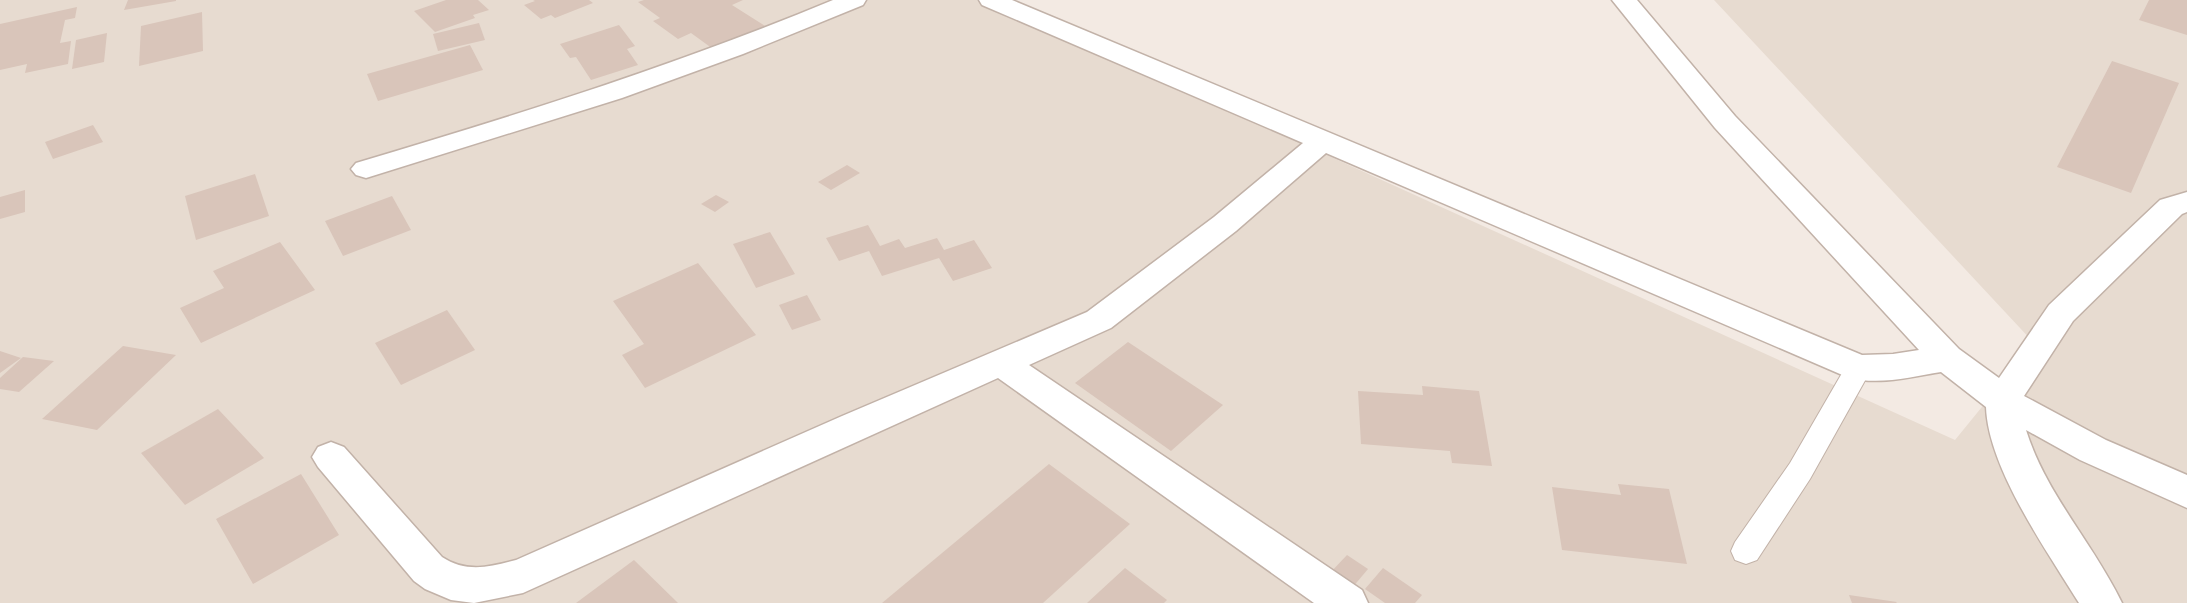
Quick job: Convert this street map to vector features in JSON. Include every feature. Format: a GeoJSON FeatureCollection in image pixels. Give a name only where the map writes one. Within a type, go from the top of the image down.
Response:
{"type":"FeatureCollection","features":[{"type":"Feature","properties":{"kind":"street"},"geometry":{"type":"LineString","coordinates":[[366,169],[508,127],[630,87],[809,20],[854,0]]}},
{"type":"Feature","properties":{"kind":"street"},"geometry":{"type":"LineString","coordinates":[[991,0],[1859,368],[1893,367],[1947,358]]}},
{"type":"Feature","properties":{"kind":"street"},"geometry":{"type":"LineString","coordinates":[[1624,0],[1725,122],[1947,358],[2004,401],[2093,450],[2187,492]]}},
{"type":"Feature","properties":{"kind":"street"},"geometry":{"type":"LineString","coordinates":[[331,458],[428,569],[442,581],[468,586],[489,585],[523,576],[855,426],[1100,320],[1225,224],[1324,140]]}},
{"type":"Feature","properties":{"kind":"street"},"geometry":{"type":"LineString","coordinates":[[2100,603],[2025,477],[2005,430],[2004,401],[2056,320],[2171,207],[2187,202]]}},
{"type":"Feature","properties":{"kind":"street"},"geometry":{"type":"LineString","coordinates":[[1001,363],[1347,603]]}},
{"type":"Feature","properties":{"kind":"lane"},"geometry":{"type":"LineString","coordinates":[[1746,551],[1800,471],[1859,368]]}},
{"type":"Feature","properties":{"kind":"shaded area"},"geometry":{"type":"Polygon","coordinates":[[[0,0],[985,0],[1955,440],[2034,343],[1714,0],[2187,0],[2187,603],[0,603],[0,0]]]}},
{"type":"Feature","properties":{"kind":"building"},"geometry":{"type":"Polygon","coordinates":[[[128,0],[176,0],[176,1],[124,10],[128,0]]]}},
{"type":"Feature","properties":{"kind":"building"},"geometry":{"type":"Polygon","coordinates":[[[446,0],[478,0],[489,10],[473,15],[475,18],[435,32],[414,11],[446,0]]]}},
{"type":"Feature","properties":{"kind":"building"},"geometry":{"type":"Polygon","coordinates":[[[533,0],[589,0],[593,3],[555,18],[551,15],[541,19],[524,5],[535,1],[533,0]]]}},
{"type":"Feature","properties":{"kind":"building"},"geometry":{"type":"Polygon","coordinates":[[[644,0],[743,0],[732,5],[765,26],[713,49],[691,33],[678,39],[653,21],[660,18],[638,2],[644,0]]]}},
{"type":"Feature","properties":{"kind":"building"},"geometry":{"type":"Polygon","coordinates":[[[2149,0],[2187,0],[2187,35],[2139,20],[2149,0]]]}},
{"type":"Feature","properties":{"kind":"building"},"geometry":{"type":"Polygon","coordinates":[[[77,7],[75,18],[65,20],[60,43],[71,41],[68,64],[25,73],[27,64],[0,70],[0,24],[77,7]]]}},
{"type":"Feature","properties":{"kind":"building"},"geometry":{"type":"Polygon","coordinates":[[[202,12],[203,51],[139,66],[141,26],[202,12]]]}},
{"type":"Feature","properties":{"kind":"building"},"geometry":{"type":"Polygon","coordinates":[[[479,23],[485,40],[438,51],[433,34],[479,23]]]}},
{"type":"Feature","properties":{"kind":"building"},"geometry":{"type":"Polygon","coordinates":[[[619,25],[635,46],[627,49],[638,65],[591,80],[576,57],[570,58],[560,44],[619,25]]]}},
{"type":"Feature","properties":{"kind":"building"},"geometry":{"type":"Polygon","coordinates":[[[107,33],[104,62],[72,69],[76,40],[107,33]]]}},
{"type":"Feature","properties":{"kind":"building"},"geometry":{"type":"Polygon","coordinates":[[[470,45],[483,70],[378,101],[367,74],[470,45]]]}},
{"type":"Feature","properties":{"kind":"building"},"geometry":{"type":"Polygon","coordinates":[[[2112,61],[2179,83],[2131,193],[2057,167],[2112,61]]]}},
{"type":"Feature","properties":{"kind":"building"},"geometry":{"type":"Polygon","coordinates":[[[93,125],[103,142],[53,159],[45,142],[93,125]]]}},
{"type":"Feature","properties":{"kind":"building"},"geometry":{"type":"Polygon","coordinates":[[[847,165],[860,173],[831,190],[818,182],[847,165]]]}},
{"type":"Feature","properties":{"kind":"building"},"geometry":{"type":"Polygon","coordinates":[[[255,174],[269,216],[196,240],[185,196],[255,174]]]}},
{"type":"Feature","properties":{"kind":"building"},"geometry":{"type":"Polygon","coordinates":[[[25,190],[25,212],[0,219],[0,197],[25,190]]]}},
{"type":"Feature","properties":{"kind":"building"},"geometry":{"type":"Polygon","coordinates":[[[716,195],[729,202],[715,212],[701,204],[716,195]]]}},
{"type":"Feature","properties":{"kind":"building"},"geometry":{"type":"Polygon","coordinates":[[[392,196],[411,230],[343,256],[325,221],[392,196]]]}},
{"type":"Feature","properties":{"kind":"building"},"geometry":{"type":"Polygon","coordinates":[[[868,225],[880,246],[899,239],[905,248],[937,238],[944,250],[974,240],[992,268],[953,281],[939,258],[882,276],[869,251],[839,261],[826,238],[868,225]]]}},
{"type":"Feature","properties":{"kind":"building"},"geometry":{"type":"Polygon","coordinates":[[[770,232],[795,274],[756,288],[733,244],[770,232]]]}},
{"type":"Feature","properties":{"kind":"building"},"geometry":{"type":"Polygon","coordinates":[[[280,242],[315,290],[201,343],[180,308],[224,288],[213,271],[280,242]]]}},
{"type":"Feature","properties":{"kind":"building"},"geometry":{"type":"Polygon","coordinates":[[[698,263],[756,335],[645,388],[622,355],[644,344],[613,301],[698,263]]]}},
{"type":"Feature","properties":{"kind":"building"},"geometry":{"type":"Polygon","coordinates":[[[807,295],[821,320],[792,330],[779,305],[807,295]]]}},
{"type":"Feature","properties":{"kind":"building"},"geometry":{"type":"Polygon","coordinates":[[[447,310],[475,350],[401,385],[375,343],[447,310]]]}},
{"type":"Feature","properties":{"kind":"building"},"geometry":{"type":"Polygon","coordinates":[[[1128,342],[1223,405],[1171,451],[1075,383],[1128,342]]]}},
{"type":"Feature","properties":{"kind":"building"},"geometry":{"type":"Polygon","coordinates":[[[123,346],[176,355],[97,430],[42,419],[123,346]]]}},
{"type":"Feature","properties":{"kind":"building"},"geometry":{"type":"Polygon","coordinates":[[[0,351],[21,358],[0,373],[0,351]]]}},
{"type":"Feature","properties":{"kind":"building"},"geometry":{"type":"Polygon","coordinates":[[[23,357],[54,361],[19,392],[0,389],[0,378],[23,357]]]}},
{"type":"Feature","properties":{"kind":"building"},"geometry":{"type":"Polygon","coordinates":[[[1422,386],[1479,391],[1492,466],[1452,463],[1450,451],[1361,444],[1358,391],[1423,395],[1422,386]]]}},
{"type":"Feature","properties":{"kind":"building"},"geometry":{"type":"Polygon","coordinates":[[[218,409],[264,458],[185,505],[141,453],[218,409]]]}},
{"type":"Feature","properties":{"kind":"building"},"geometry":{"type":"Polygon","coordinates":[[[1049,464],[1130,524],[1043,603],[882,603],[1049,464]]]}},
{"type":"Feature","properties":{"kind":"building"},"geometry":{"type":"Polygon","coordinates":[[[301,474],[339,535],[253,584],[216,519],[301,474]]]}},
{"type":"Feature","properties":{"kind":"building"},"geometry":{"type":"Polygon","coordinates":[[[1618,484],[1669,489],[1687,564],[1562,550],[1552,487],[1621,495],[1618,484]]]}},
{"type":"Feature","properties":{"kind":"building"},"geometry":{"type":"Polygon","coordinates":[[[1347,555],[1368,569],[1352,588],[1330,573],[1347,555]]]}},
{"type":"Feature","properties":{"kind":"building"},"geometry":{"type":"Polygon","coordinates":[[[634,560],[678,603],[576,603],[634,560]]]}},
{"type":"Feature","properties":{"kind":"building"},"geometry":{"type":"Polygon","coordinates":[[[1125,568],[1167,600],[1164,603],[1087,603],[1125,568]]]}},
{"type":"Feature","properties":{"kind":"building"},"geometry":{"type":"Polygon","coordinates":[[[1383,568],[1422,595],[1415,603],[1385,603],[1365,589],[1383,568]]]}},
{"type":"Feature","properties":{"kind":"building"},"geometry":{"type":"Polygon","coordinates":[[[1849,595],[1897,602],[1852,603],[1849,595]]]}}]}
